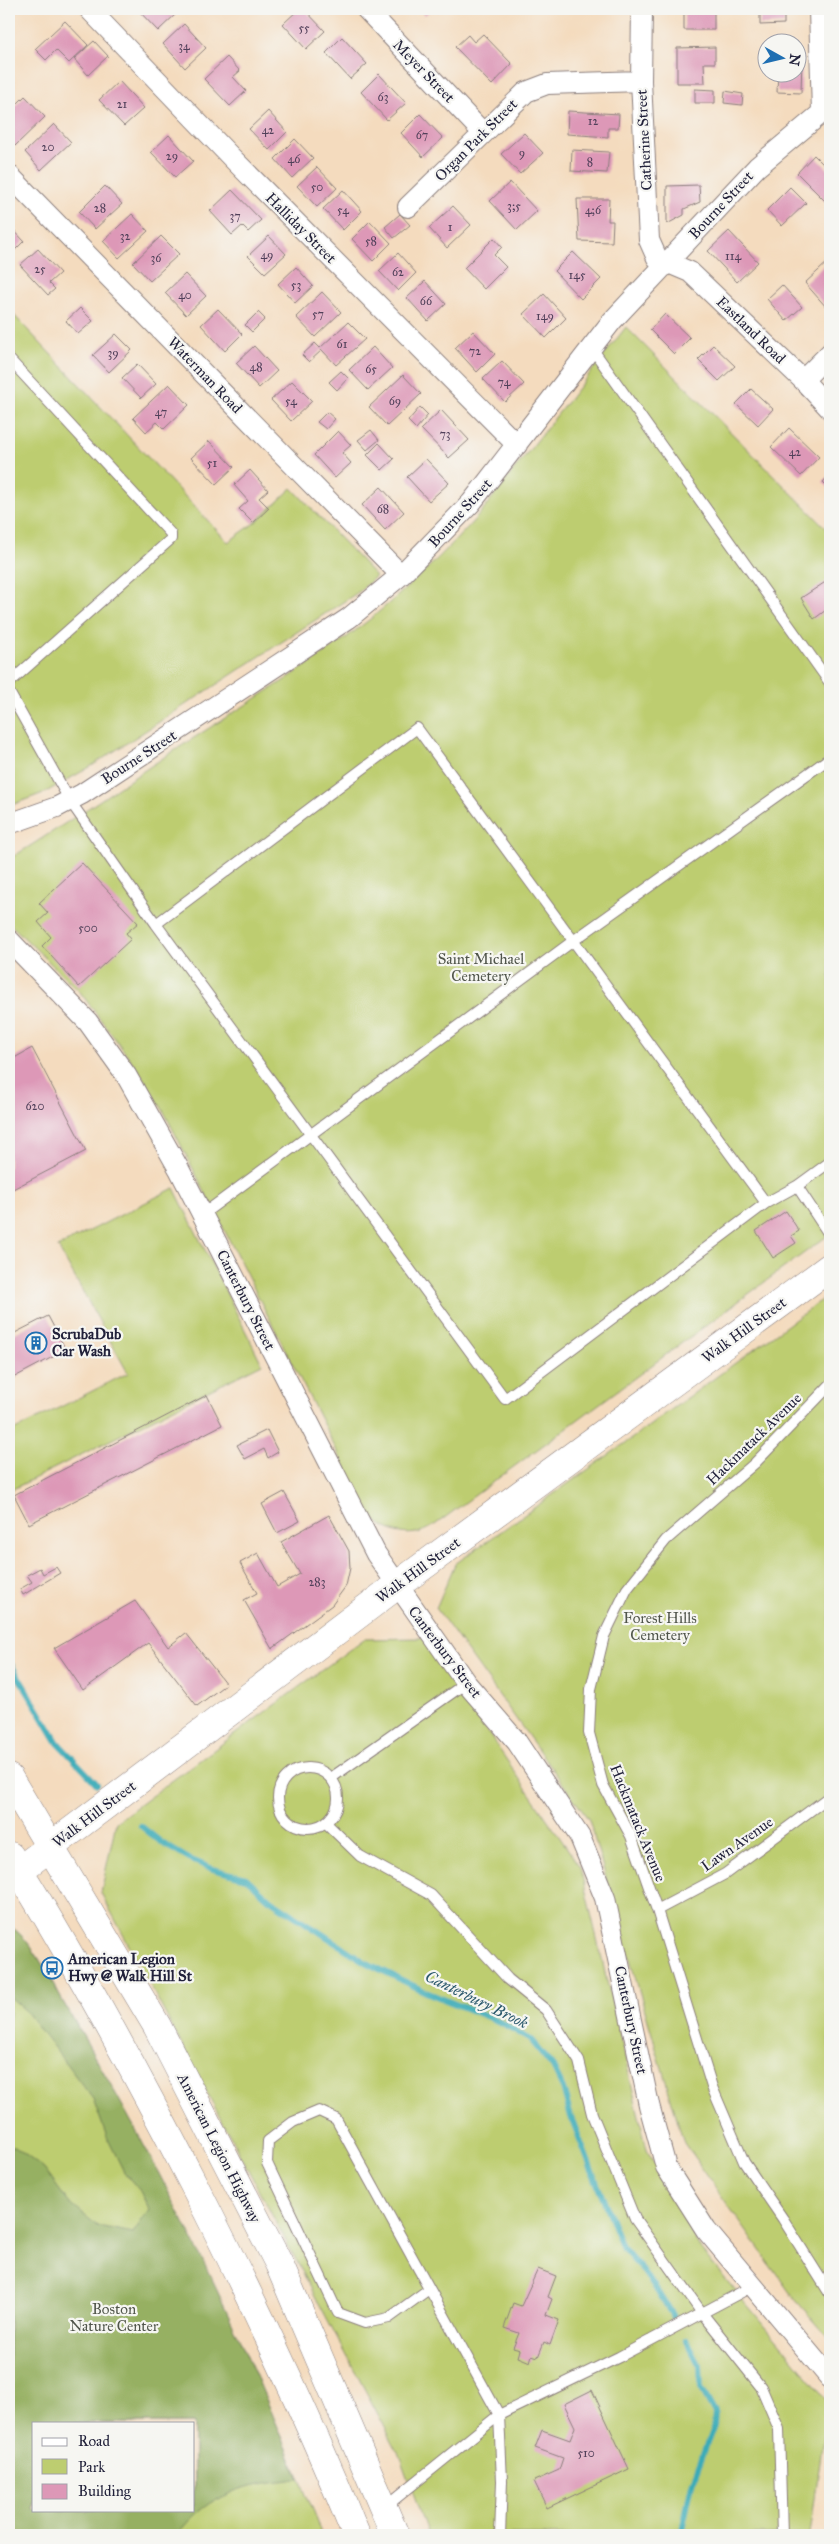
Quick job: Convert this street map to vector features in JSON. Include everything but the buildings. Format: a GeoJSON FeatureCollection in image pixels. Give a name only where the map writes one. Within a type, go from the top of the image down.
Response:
{"type":"FeatureCollection","features":[{"type":"Feature","properties":{"kind":"main road","name":"Walk Hill Street"},"geometry":{"type":"LineString","coordinates":[[12,1868],[52,1846],[396,1586],[830,1267]]}},
{"type":"Feature","properties":{"kind":"main road","name":"American Legion Highway"},"geometry":{"type":"LineString","coordinates":[[9,1778],[52,1846],[157,2026],[279,2264],[395,2535]]}},
{"type":"Feature","properties":{"kind":"main road"},"geometry":{"type":"LineString","coordinates":[[12,1868],[91,1992],[157,2114],[259,2313],[322,2451],[356,2535]]}},
{"type":"Feature","properties":{"kind":"street","name":"Halliday Street"},"geometry":{"type":"LineString","coordinates":[[89,9],[231,157],[517,444]]}},
{"type":"Feature","properties":{"kind":"street","name":"Meyer Street"},"geometry":{"type":"LineString","coordinates":[[366,9],[483,133]]}},
{"type":"Feature","properties":{"kind":"street","name":"Catherine Street"},"geometry":{"type":"LineString","coordinates":[[642,9],[641,81],[649,240],[657,258],[667,262]]}},
{"type":"Feature","properties":{"kind":"street"},"geometry":{"type":"LineString","coordinates":[[819,9],[826,109]]}},
{"type":"Feature","properties":{"kind":"street","name":"Organ Park Street"},"geometry":{"type":"LineString","coordinates":[[408,207],[518,98],[536,87],[558,83],[641,81]]}},
{"type":"Feature","properties":{"kind":"street","name":"Bourne Street"},"geometry":{"type":"LineString","coordinates":[[9,824],[70,801],[349,618],[401,575],[457,519],[591,348],[667,262],[757,167],[826,109]]}},
{"type":"Feature","properties":{"kind":"street","name":"Waterman Road"},"geometry":{"type":"LineString","coordinates":[[9,175],[401,575]]}},
{"type":"Feature","properties":{"kind":"street","name":"Eastland Road"},"geometry":{"type":"LineString","coordinates":[[667,262],[690,272],[803,380],[830,409]]}},
{"type":"Feature","properties":{"kind":"street"},"geometry":{"type":"LineString","coordinates":[[803,380],[830,353]]}},
{"type":"Feature","properties":{"kind":"street","name":"Canterbury Street"},"geometry":{"type":"LineString","coordinates":[[9,940],[78,1010],[103,1041],[152,1119],[203,1214],[356,1520],[396,1586],[466,1684],[517,1742],[580,1838],[605,1898],[649,2105],[666,2167],[706,2230],[830,2378]]}},
{"type":"Feature","properties":{"kind":"lane"},"geometry":{"type":"LineString","coordinates":[[591,348],[830,683]]}},
{"type":"Feature","properties":{"kind":"lane"},"geometry":{"type":"LineString","coordinates":[[9,359],[171,534],[171,539],[9,683]]}},
{"type":"Feature","properties":{"kind":"lane"},"geometry":{"type":"LineString","coordinates":[[9,692],[70,801],[156,924],[505,1399],[766,1204],[797,1186],[830,1162]]}},
{"type":"Feature","properties":{"kind":"lane"},"geometry":{"type":"LineString","coordinates":[[156,924],[417,728],[766,1204]]}},
{"type":"Feature","properties":{"kind":"lane"},"geometry":{"type":"LineString","coordinates":[[203,1214],[573,941],[830,758]]}},
{"type":"Feature","properties":{"kind":"lane"},"geometry":{"type":"LineString","coordinates":[[797,1186],[830,1236]]}},
{"type":"Feature","properties":{"kind":"lane","name":"Hackmatack Avenue"},"geometry":{"type":"LineString","coordinates":[[830,1385],[755,1463],[666,1540],[627,1589],[604,1636],[591,1689],[589,1733],[604,1785],[631,1836],[657,1910],[712,2087],[744,2162],[783,2219],[830,2294]]}},
{"type":"Feature","properties":{"kind":"lane"},"geometry":{"type":"LineString","coordinates":[[332,1778],[466,1684]]}},
{"type":"Feature","properties":{"kind":"lane"},"geometry":{"type":"LineString","coordinates":[[302,1768],[313,1768],[332,1778],[338,1791],[338,1802],[334,1815],[326,1823],[308,1829],[297,1827],[285,1819],[277,1798],[282,1781],[290,1773],[302,1768]]}},
{"type":"Feature","properties":{"kind":"lane","name":"Lawn Avenue"},"geometry":{"type":"LineString","coordinates":[[657,1910],[725,1874],[830,1796]]}},
{"type":"Feature","properties":{"kind":"lane"},"geometry":{"type":"LineString","coordinates":[[326,1823],[360,1856],[431,1895],[508,1979],[546,2010],[579,2061],[592,2114],[635,2219],[702,2313],[761,2387],[779,2429],[782,2535]]}},
{"type":"Feature","properties":{"kind":"lane"},"geometry":{"type":"LineString","coordinates":[[429,2289],[389,2318],[365,2323],[338,2313],[267,2163],[268,2141],[293,2122],[319,2111],[336,2119],[499,2415],[502,2481],[500,2535]]}},
{"type":"Feature","properties":{"kind":"lane"},"geometry":{"type":"LineString","coordinates":[[384,2507],[499,2415],[620,2357],[752,2286]]}},
{"type":"Feature","properties":{"kind":"green space"},"geometry":{"type":"Polygon","coordinates":[[[9,310],[228,542],[256,522],[292,488],[376,576],[360,591],[90,767],[46,792],[9,806],[9,310]]]}},
{"type":"Feature","properties":{"kind":"green space","name":"Saint Michael Cemetery"},"geometry":{"type":"Polygon","coordinates":[[[626,327],[830,532],[830,1234],[432,1527],[423,1531],[405,1534],[388,1529],[380,1524],[367,1510],[163,1110],[139,1071],[80,992],[9,923],[9,859],[302,669],[369,620],[412,583],[478,516],[626,327]]]}},
{"type":"Feature","properties":{"kind":"green space"},"geometry":{"type":"Polygon","coordinates":[[[174,1188],[262,1364],[9,1491],[9,1433],[128,1373],[58,1247],[174,1188]]]}},
{"type":"Feature","properties":{"kind":"green space","name":"Forest Hills Cemetery"},"geometry":{"type":"Polygon","coordinates":[[[830,1294],[830,2339],[793,2297],[684,2143],[589,1820],[436,1608],[455,1564],[830,1294]]]}},
{"type":"Feature","properties":{"kind":"green space"},"geometry":{"type":"Polygon","coordinates":[[[423,1638],[580,1867],[647,2150],[701,2250],[828,2401],[810,2535],[428,2535],[398,2452],[101,1893],[116,1822],[364,1639],[423,1638]]]}},
{"type":"Feature","properties":{"kind":"green space","name":"Boston Nature Center"},"geometry":{"type":"Polygon","coordinates":[[[9,1926],[18,1932],[35,1952],[105,2075],[173,2203],[236,2334],[323,2535],[9,2535],[9,1926]]]}},
{"type":"Feature","properties":{"kind":"green space","name":"Boston Nature Center"},"geometry":{"type":"Polygon","coordinates":[[[9,1926],[18,1932],[35,1952],[102,2068],[164,2183],[221,2299],[299,2479],[246,2487],[231,2492],[203,2508],[177,2535],[9,2535],[9,2147],[15,2147],[44,2169],[69,2203],[98,2226],[133,2233],[149,2210],[140,2191],[124,2172],[107,2137],[93,2099],[26,2011],[9,1996],[9,1926]]]}},
{"type":"Feature","properties":{"kind":"waterway","name":"Canterbury Brook"},"geometry":{"type":"LineString","coordinates":[[9,1661],[58,1743],[97,1784]]}},
{"type":"Feature","properties":{"kind":"waterway","name":"Canterbury Brook"},"geometry":{"type":"LineString","coordinates":[[141,1826],[162,1843],[189,1859],[213,1869],[246,1878],[269,1899],[365,1962],[426,1992],[502,2023],[531,2040],[553,2067],[563,2088],[571,2117],[622,2247],[649,2278],[674,2318]]}},
{"type":"Feature","properties":{"kind":"waterway","name":"Canterbury Brook"},"geometry":{"type":"LineString","coordinates":[[681,2535],[692,2484],[714,2425],[715,2413],[701,2388],[700,2366],[687,2341]]}},
{"type":"Feature","properties":{"kind":"place","name":"ScrubaDub Car Wash"},"geometry":{"type":"Point","coordinates":[36,1343]}},
{"type":"Feature","properties":{"kind":"place","name":"American Legion Hwy @ Walk Hill St"},"geometry":{"type":"Point","coordinates":[52,1968]}}]}
